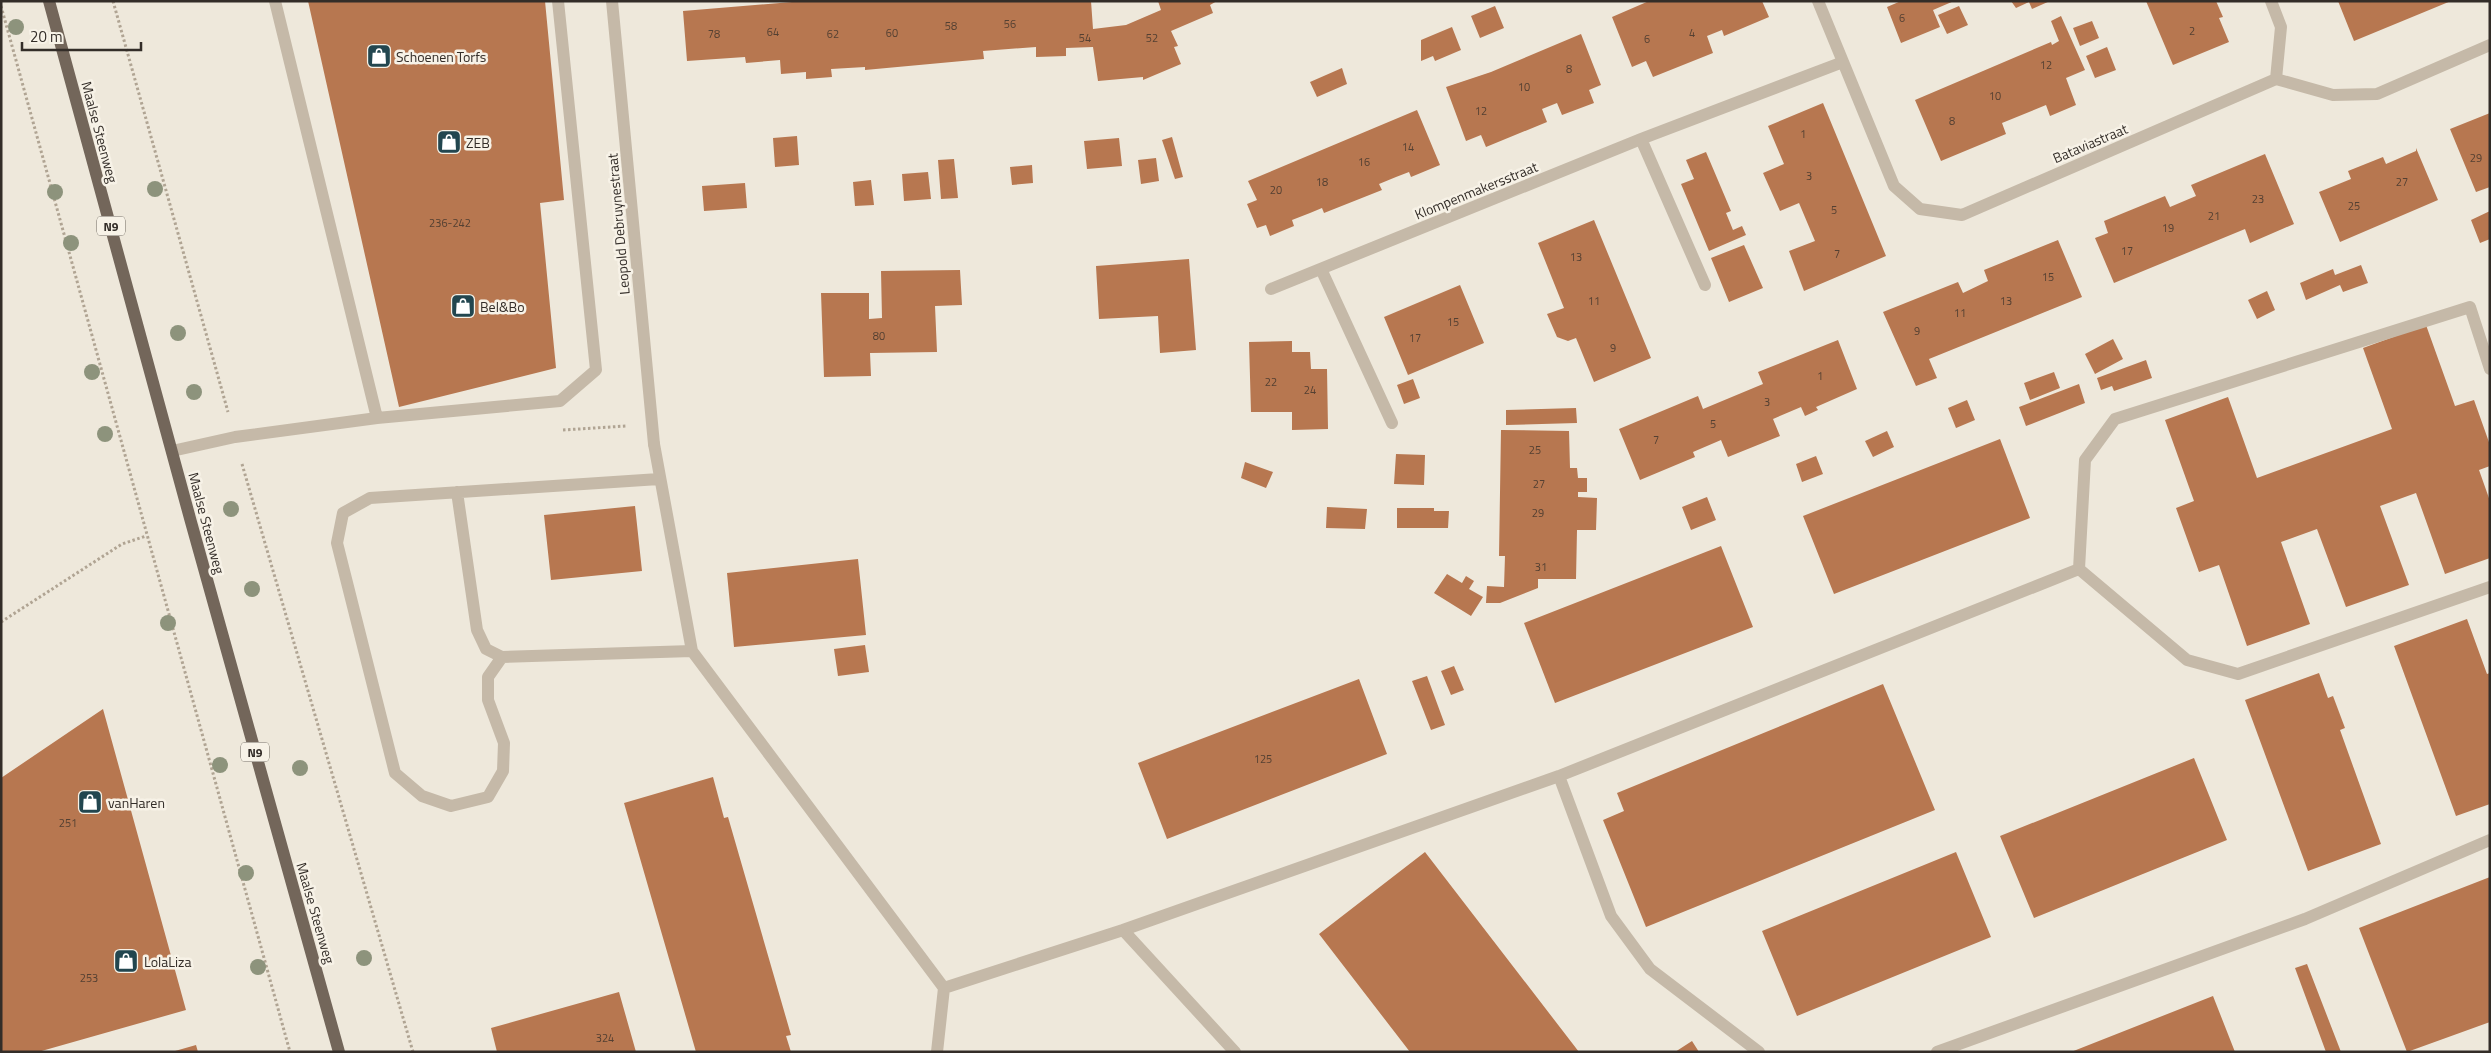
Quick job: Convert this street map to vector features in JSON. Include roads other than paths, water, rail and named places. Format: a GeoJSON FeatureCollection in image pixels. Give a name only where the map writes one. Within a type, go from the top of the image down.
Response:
{"type":"FeatureCollection","features":[{"type":"Feature","properties":{"kind":"main road","name":"Maalse Steenweg"},"geometry":{"type":"LineString","coordinates":[[49,1],[339,1052]]}},
{"type":"Feature","properties":{"kind":"street"},"geometry":{"type":"LineString","coordinates":[[275,1],[377,418]]}},
{"type":"Feature","properties":{"kind":"street"},"geometry":{"type":"LineString","coordinates":[[172,451],[235,437],[377,418],[560,400],[596,370],[558,1]]}},
{"type":"Feature","properties":{"kind":"street","name":"Leopold Debruynestraat"},"geometry":{"type":"LineString","coordinates":[[612,1],[654,444],[692,651]]}},
{"type":"Feature","properties":{"kind":"street","name":"Bataviastraat"},"geometry":{"type":"LineString","coordinates":[[1818,1],[1894,186],[1920,209],[1962,215],[2276,79]]}},
{"type":"Feature","properties":{"kind":"street"},"geometry":{"type":"LineString","coordinates":[[2271,1],[2281,27],[2276,79],[2333,95],[2377,94],[2490,46]]}},
{"type":"Feature","properties":{"kind":"street","name":"Klompenmakersstraat"},"geometry":{"type":"LineString","coordinates":[[1271,289],[1641,139],[1843,62]]}},
{"type":"Feature","properties":{"kind":"street"},"geometry":{"type":"LineString","coordinates":[[1641,139],[1705,285]]}},
{"type":"Feature","properties":{"kind":"street"},"geometry":{"type":"LineString","coordinates":[[1322,269],[1392,423]]}},
{"type":"Feature","properties":{"kind":"street"},"geometry":{"type":"LineString","coordinates":[[2079,569],[2085,460],[2115,419],[2470,306],[2490,369]]}},
{"type":"Feature","properties":{"kind":"street"},"geometry":{"type":"LineString","coordinates":[[502,658],[488,677],[488,700],[504,743],[502,770],[488,797],[451,806],[422,796],[395,773],[337,543],[343,513],[370,498],[659,479]]}},
{"type":"Feature","properties":{"kind":"street"},"geometry":{"type":"LineString","coordinates":[[457,492],[477,630],[486,649],[502,658],[692,651],[944,988],[937,1052]]}},
{"type":"Feature","properties":{"kind":"street"},"geometry":{"type":"LineString","coordinates":[[2079,569],[2187,660],[2238,674],[2490,587]]}},
{"type":"Feature","properties":{"kind":"street"},"geometry":{"type":"LineString","coordinates":[[944,988],[1123,930],[1558,776],[2079,569]]}},
{"type":"Feature","properties":{"kind":"street"},"geometry":{"type":"LineString","coordinates":[[1558,776],[1611,916],[1650,970],[1759,1052]]}},
{"type":"Feature","properties":{"kind":"street"},"geometry":{"type":"LineString","coordinates":[[1937,1052],[2305,919],[2490,840]]}},
{"type":"Feature","properties":{"kind":"street"},"geometry":{"type":"LineString","coordinates":[[1123,930],[1235,1052]]}},
{"type":"Feature","properties":{"kind":"place","name":"Schoenen Torfs"},"geometry":{"type":"Point","coordinates":[379,56]}},
{"type":"Feature","properties":{"kind":"place","name":"ZEB"},"geometry":{"type":"Point","coordinates":[449,142]}},
{"type":"Feature","properties":{"kind":"place","name":"Bel&Bo"},"geometry":{"type":"Point","coordinates":[463,306]}},
{"type":"Feature","properties":{"kind":"place","name":"vanHaren"},"geometry":{"type":"Point","coordinates":[90,802]}},
{"type":"Feature","properties":{"kind":"place","name":"LolaLiza"},"geometry":{"type":"Point","coordinates":[126,961]}}]}
